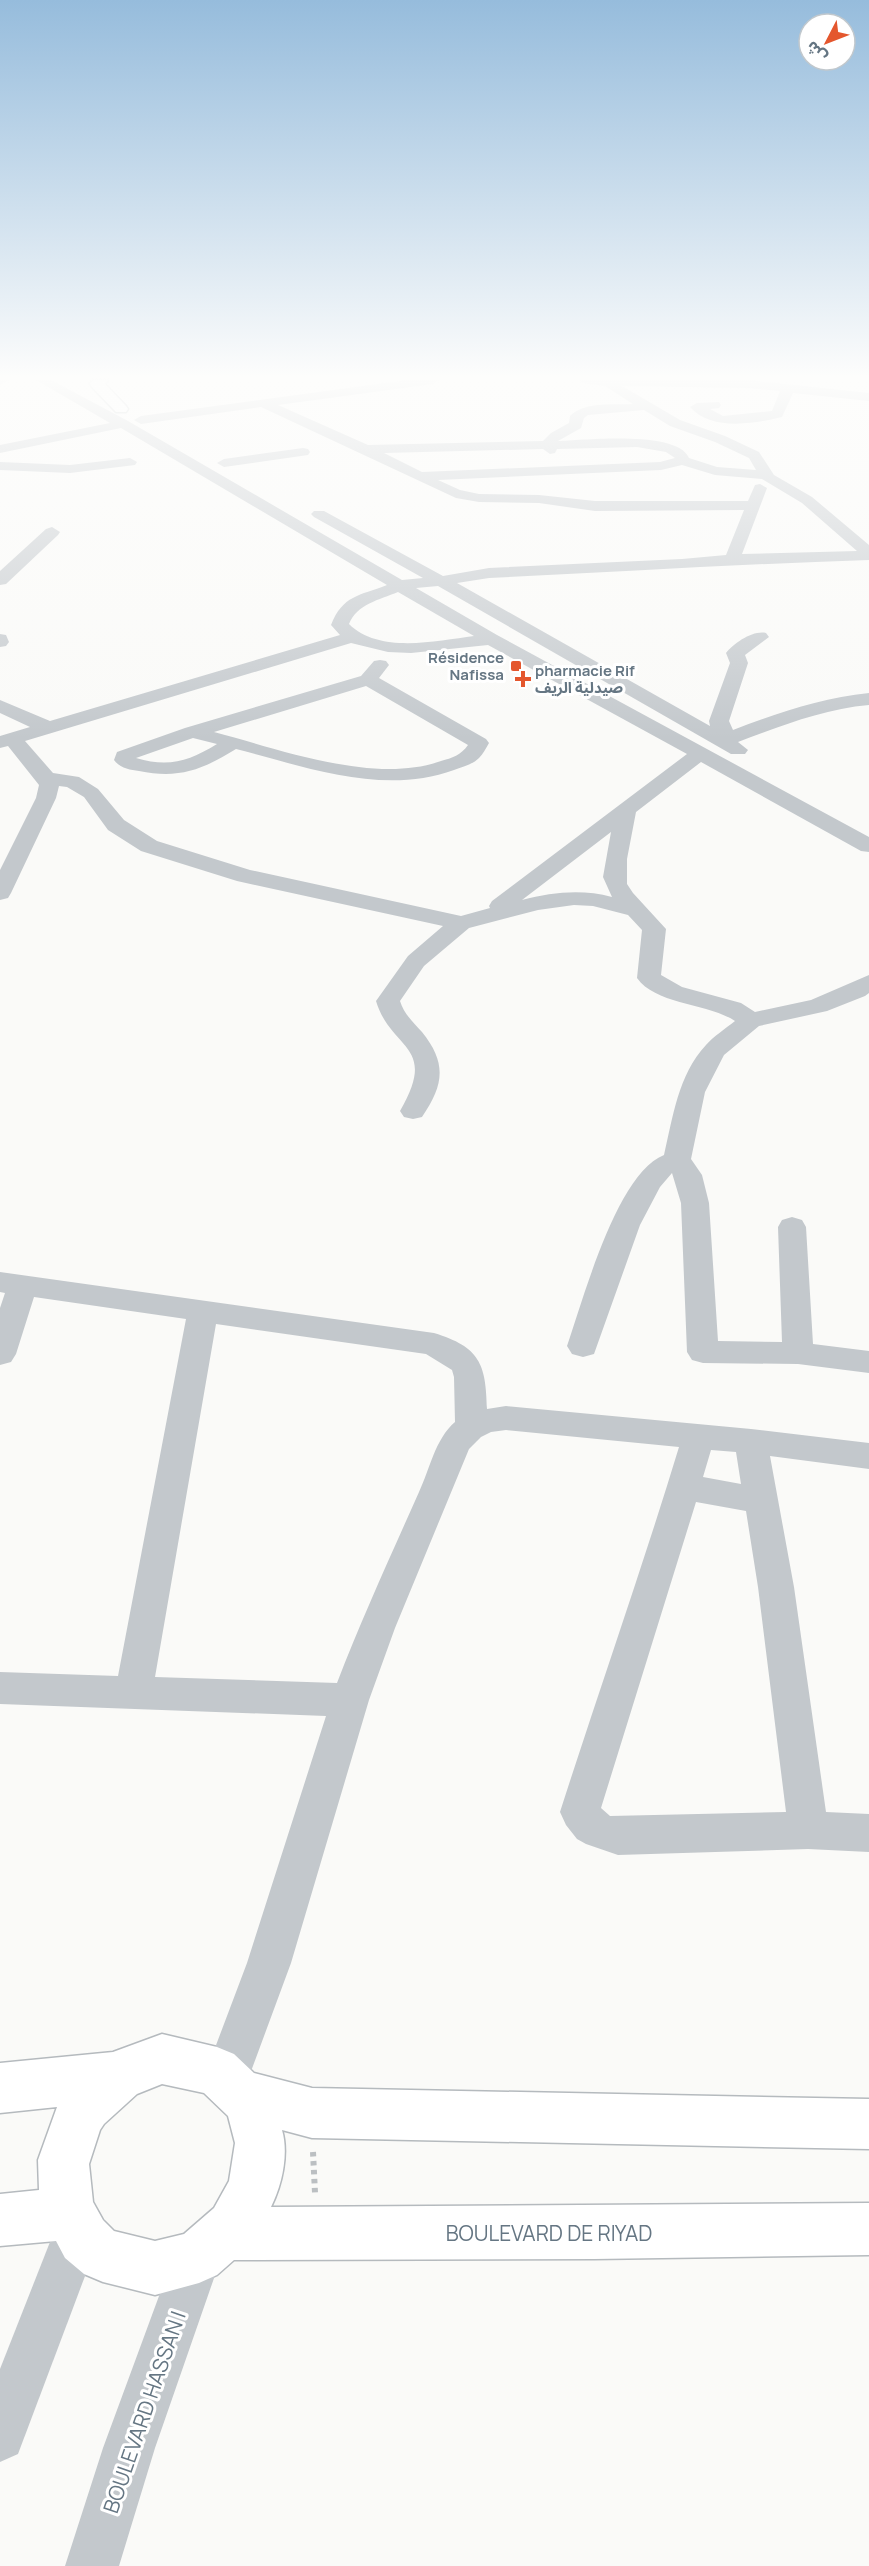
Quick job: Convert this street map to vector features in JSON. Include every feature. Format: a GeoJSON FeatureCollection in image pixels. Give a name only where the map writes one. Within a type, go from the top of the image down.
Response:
{"type":"FeatureCollection","features":[{"type":"Feature","properties":{"kind":"main road"},"geometry":{"type":"LineString","coordinates":[[236,2086],[256,2120],[262,2149],[258,2179],[247,2208],[213,2246],[164,2268],[131,2267],[101,2254],[74,2222],[63,2163],[80,2113],[116,2077],[139,2065],[162,2059],[186,2059],[208,2065],[236,2086],[312,2112],[869,2124]]}},
{"type":"Feature","properties":{"kind":"main road"},"geometry":{"type":"LineString","coordinates":[[0,2088],[116,2077]]}},
{"type":"Feature","properties":{"kind":"main road"},"geometry":{"type":"LineString","coordinates":[[0,2220],[74,2222]]}},
{"type":"Feature","properties":{"kind":"main road","name":"BOULEVARD DE RIYAD"},"geometry":{"type":"LineString","coordinates":[[213,2246],[317,2233],[594,2233],[869,2229]]}},
{"type":"Feature","properties":{"kind":"street"},"geometry":{"type":"LineString","coordinates":[[259,500],[491,639],[869,846]]}},
{"type":"Feature","properties":{"kind":"street"},"geometry":{"type":"LineString","coordinates":[[543,500],[595,506],[754,505]]}},
{"type":"Feature","properties":{"kind":"street"},"geometry":{"type":"LineString","coordinates":[[732,559],[756,500]]}},
{"type":"Feature","properties":{"kind":"street"},"geometry":{"type":"LineString","coordinates":[[806,500],[869,554]]}},
{"type":"Feature","properties":{"kind":"street"},"geometry":{"type":"LineString","coordinates":[[307,508],[726,740],[753,758]]}},
{"type":"Feature","properties":{"kind":"street"},"geometry":{"type":"LineString","coordinates":[[0,580],[52,532]]}},
{"type":"Feature","properties":{"kind":"street"},"geometry":{"type":"LineString","coordinates":[[351,637],[340,625],[346,610],[368,598],[401,585],[489,573],[682,564],[732,559],[869,554]]}},
{"type":"Feature","properties":{"kind":"street"},"geometry":{"type":"LineString","coordinates":[[0,893],[46,798],[49,785],[47,779],[6,740],[351,637],[395,646],[426,647],[491,639]]}},
{"type":"Feature","properties":{"kind":"street"},"geometry":{"type":"LineString","coordinates":[[726,740],[719,721],[739,663],[735,653],[760,637]]}},
{"type":"Feature","properties":{"kind":"street"},"geometry":{"type":"LineString","coordinates":[[234,742],[195,765],[174,771],[124,760],[124,756],[192,732],[368,680],[395,646]]}},
{"type":"Feature","properties":{"kind":"street"},"geometry":{"type":"LineString","coordinates":[[192,732],[336,769],[378,774],[427,773],[464,760],[478,747],[480,743],[368,680]]}},
{"type":"Feature","properties":{"kind":"street"},"geometry":{"type":"LineString","coordinates":[[726,740],[813,709],[839,702],[869,699]]}},
{"type":"Feature","properties":{"kind":"street"},"geometry":{"type":"LineString","coordinates":[[0,706],[47,727]]}},
{"type":"Feature","properties":{"kind":"street"},"geometry":{"type":"LineString","coordinates":[[490,913],[701,753]]}},
{"type":"Feature","properties":{"kind":"street"},"geometry":{"type":"LineString","coordinates":[[47,779],[72,781],[91,793],[116,825],[149,846],[245,876],[461,923]]}},
{"type":"Feature","properties":{"kind":"street"},"geometry":{"type":"LineString","coordinates":[[626,812],[614,873],[616,884],[622,894],[654,929],[649,978],[673,993],[732,1008],[751,1020]]}},
{"type":"Feature","properties":{"kind":"street"},"geometry":{"type":"LineString","coordinates":[[413,1112],[423,1095],[427,1081],[425,1052],[391,1011],[388,1001],[416,961],[461,923],[490,913],[574,898],[608,902],[636,910]]}},
{"type":"Feature","properties":{"kind":"street"},"geometry":{"type":"LineString","coordinates":[[869,982],[856,991],[818,1006],[751,1020],[715,1050],[705,1064],[687,1106],[677,1160],[688,1174],[695,1203],[703,1352],[798,1353],[869,1362]]}},
{"type":"Feature","properties":{"kind":"street"},"geometry":{"type":"LineString","coordinates":[[583,1346],[613,1257],[643,1189],[661,1167],[677,1160]]}},
{"type":"Feature","properties":{"kind":"street"},"geometry":{"type":"LineString","coordinates":[[792,1227],[798,1353]]}},
{"type":"Feature","properties":{"kind":"street"},"geometry":{"type":"LineString","coordinates":[[0,1354],[11,1283],[434,1344],[465,1363],[470,1377],[471,1425]]}},
{"type":"Feature","properties":{"kind":"street"},"geometry":{"type":"LineString","coordinates":[[134,1692],[203,1311]]}},
{"type":"Feature","properties":{"kind":"street"},"geometry":{"type":"LineString","coordinates":[[236,2086],[270,1963],[350,1700],[377,1628],[442,1479],[449,1455],[461,1435],[471,1425],[486,1420],[506,1418],[751,1441],[869,1456]]}},
{"type":"Feature","properties":{"kind":"street"},"geometry":{"type":"LineString","coordinates":[[698,1437],[666,1548],[580,1812],[588,1824],[603,1833],[618,1836],[808,1830],[869,1833]]}},
{"type":"Feature","properties":{"kind":"street"},"geometry":{"type":"LineString","coordinates":[[751,1441],[776,1587],[808,1830]]}},
{"type":"Feature","properties":{"kind":"street"},"geometry":{"type":"LineString","coordinates":[[684,1487],[761,1501]]}},
{"type":"Feature","properties":{"kind":"street"},"geometry":{"type":"LineString","coordinates":[[0,1688],[350,1700]]}},
{"type":"Feature","properties":{"kind":"street"},"geometry":{"type":"LineString","coordinates":[[0,2436],[74,2222]]}},
{"type":"Feature","properties":{"kind":"street","name":"BOULEVARD HASSAN I"},"geometry":{"type":"LineString","coordinates":[[92,2566],[129,2448],[213,2246]]}},
{"type":"Feature","properties":{"kind":"path"},"geometry":{"type":"LineString","coordinates":[[312,2112],[317,2233]]}},
{"type":"Feature","properties":{"kind":"place","name":"Résidence Nafissa"},"geometry":{"type":"Point","coordinates":[516,666]}},
{"type":"Feature","properties":{"kind":"place","name":"pharmacie Rif صيدلية الريف"},"geometry":{"type":"Point","coordinates":[523,679]}}]}
